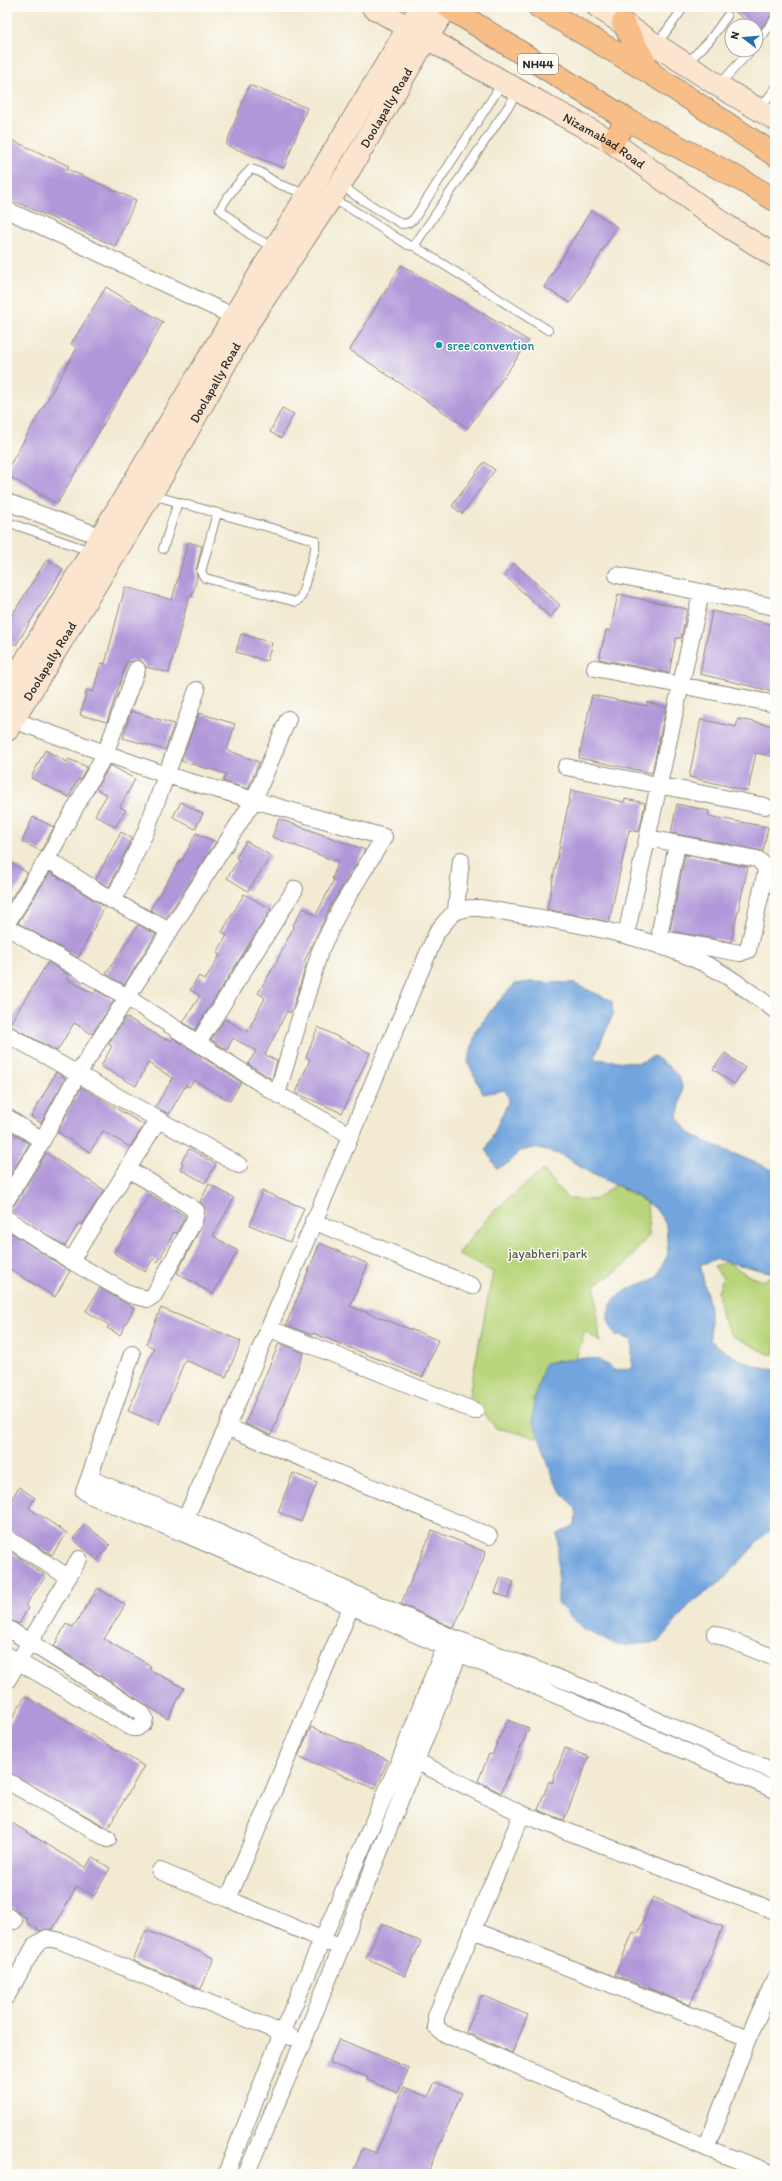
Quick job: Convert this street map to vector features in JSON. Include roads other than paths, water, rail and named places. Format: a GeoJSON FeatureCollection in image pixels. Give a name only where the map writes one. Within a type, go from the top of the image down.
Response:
{"type":"FeatureCollection","features":[{"type":"Feature","properties":{"kind":"highway","name":"NH44"},"geometry":{"type":"LineString","coordinates":[[448,7],[628,120],[745,182],[775,200]]}},
{"type":"Feature","properties":{"kind":"highway"},"geometry":{"type":"LineString","coordinates":[[538,7],[652,74],[775,155]]}},
{"type":"Feature","properties":{"kind":"highway"},"geometry":{"type":"LineString","coordinates":[[623,23],[652,74]]}},
{"type":"Feature","properties":{"kind":"highway"},"geometry":{"type":"LineString","coordinates":[[612,142],[628,120]]}},
{"type":"Feature","properties":{"kind":"main road","name":"Nizamabad Road"},"geometry":{"type":"LineString","coordinates":[[373,7],[612,142],[727,226],[775,256]]}},
{"type":"Feature","properties":{"kind":"main road"},"geometry":{"type":"LineString","coordinates":[[418,32],[421,7]]}},
{"type":"Feature","properties":{"kind":"main road"},"geometry":{"type":"LineString","coordinates":[[418,32],[448,7]]}},
{"type":"Feature","properties":{"kind":"main road"},"geometry":{"type":"LineString","coordinates":[[598,7],[657,44],[719,86],[767,115]]}},
{"type":"Feature","properties":{"kind":"main road","name":"Doolapally Road"},"geometry":{"type":"LineString","coordinates":[[10,725],[151,494],[248,323],[334,191],[418,32]]}},
{"type":"Feature","properties":{"kind":"main road","name":"Doolapally Road"},"geometry":{"type":"LineString","coordinates":[[7,692],[307,195],[418,32]]}},
{"type":"Feature","properties":{"kind":"street"},"geometry":{"type":"LineString","coordinates":[[7,210],[233,316]]}},
{"type":"Feature","properties":{"kind":"street"},"geometry":{"type":"LineString","coordinates":[[7,502],[97,544]]}},
{"type":"Feature","properties":{"kind":"street"},"geometry":{"type":"LineString","coordinates":[[616,575],[775,607]]}},
{"type":"Feature","properties":{"kind":"street"},"geometry":{"type":"LineString","coordinates":[[626,935],[701,593]]}},
{"type":"Feature","properties":{"kind":"street"},"geometry":{"type":"LineString","coordinates":[[595,668],[775,704]]}},
{"type":"Feature","properties":{"kind":"street"},"geometry":{"type":"LineString","coordinates":[[7,923],[47,859],[105,754],[137,669]]}},
{"type":"Feature","properties":{"kind":"street"},"geometry":{"type":"LineString","coordinates":[[113,901],[146,831],[197,690]]}},
{"type":"Feature","properties":{"kind":"street"},"geometry":{"type":"LineString","coordinates":[[7,1199],[42,1141],[77,1075],[128,998],[254,800],[288,719]]}},
{"type":"Feature","properties":{"kind":"street"},"geometry":{"type":"LineString","coordinates":[[10,725],[105,754],[166,775],[384,837],[340,909],[320,952],[277,1094]]}},
{"type":"Feature","properties":{"kind":"street"},"geometry":{"type":"LineString","coordinates":[[566,767],[659,784],[765,806]]}},
{"type":"Feature","properties":{"kind":"street"},"geometry":{"type":"LineString","coordinates":[[183,1525],[227,1427],[313,1221],[437,932],[456,910],[464,907],[480,908],[626,935],[686,950],[740,953],[748,950],[766,871],[763,864],[757,859],[648,838]]}},
{"type":"Feature","properties":{"kind":"street"},"geometry":{"type":"LineString","coordinates":[[677,844],[660,931],[662,937],[686,950],[701,962],[733,980],[775,1010]]}},
{"type":"Feature","properties":{"kind":"street"},"geometry":{"type":"LineString","coordinates":[[47,859],[113,901],[170,931]]}},
{"type":"Feature","properties":{"kind":"street"},"geometry":{"type":"LineString","coordinates":[[456,910],[461,860]]}},
{"type":"Feature","properties":{"kind":"street"},"geometry":{"type":"LineString","coordinates":[[198,1043],[295,889]]}},
{"type":"Feature","properties":{"kind":"street"},"geometry":{"type":"LineString","coordinates":[[7,927],[128,998],[277,1094],[350,1135]]}},
{"type":"Feature","properties":{"kind":"street"},"geometry":{"type":"LineString","coordinates":[[7,1034],[77,1075],[239,1165]]}},
{"type":"Feature","properties":{"kind":"street"},"geometry":{"type":"LineString","coordinates":[[7,1117],[42,1141]]}},
{"type":"Feature","properties":{"kind":"street"},"geometry":{"type":"LineString","coordinates":[[71,1261],[158,1120]]}},
{"type":"Feature","properties":{"kind":"street"},"geometry":{"type":"LineString","coordinates":[[7,1219],[71,1261],[131,1295],[148,1299],[154,1295],[194,1221],[196,1211],[186,1203],[128,1169]]}},
{"type":"Feature","properties":{"kind":"street"},"geometry":{"type":"LineString","coordinates":[[313,1221],[472,1286]]}},
{"type":"Feature","properties":{"kind":"street"},"geometry":{"type":"LineString","coordinates":[[268,1328],[475,1411]]}},
{"type":"Feature","properties":{"kind":"street"},"geometry":{"type":"LineString","coordinates":[[132,1354],[84,1491],[89,1496],[183,1525],[454,1644],[775,1790]]}},
{"type":"Feature","properties":{"kind":"street"},"geometry":{"type":"LineString","coordinates":[[227,1427],[490,1536]]}},
{"type":"Feature","properties":{"kind":"street"},"geometry":{"type":"LineString","coordinates":[[7,1538],[68,1577]]}},
{"type":"Feature","properties":{"kind":"street"},"geometry":{"type":"LineString","coordinates":[[7,1681],[13,1659],[31,1644],[79,1559]]}},
{"type":"Feature","properties":{"kind":"street"},"geometry":{"type":"LineString","coordinates":[[228,1899],[354,1601]]}},
{"type":"Feature","properties":{"kind":"street"},"geometry":{"type":"LineString","coordinates":[[7,1628],[141,1712],[145,1718],[144,1723],[137,1728],[132,1728],[13,1659]]}},
{"type":"Feature","properties":{"kind":"street"},"geometry":{"type":"LineString","coordinates":[[715,1634],[775,1658]]}},
{"type":"Feature","properties":{"kind":"street"},"geometry":{"type":"LineString","coordinates":[[246,2174],[303,2042],[341,1947],[408,1757],[454,1644]]}},
{"type":"Feature","properties":{"kind":"street"},"geometry":{"type":"LineString","coordinates":[[454,1644],[584,1688],[775,1772]]}},
{"type":"Feature","properties":{"kind":"street"},"geometry":{"type":"LineString","coordinates":[[408,1757],[522,1814],[775,1911]]}},
{"type":"Feature","properties":{"kind":"street"},"geometry":{"type":"LineString","coordinates":[[227,2174],[282,2033],[322,1940],[408,1757]]}},
{"type":"Feature","properties":{"kind":"street"},"geometry":{"type":"LineString","coordinates":[[7,1781],[108,1839]]}},
{"type":"Feature","properties":{"kind":"street"},"geometry":{"type":"LineString","coordinates":[[522,1814],[436,2016],[435,2023],[439,2029],[706,2148],[774,2174]]}},
{"type":"Feature","properties":{"kind":"street"},"geometry":{"type":"LineString","coordinates":[[160,1871],[341,1947]]}},
{"type":"Feature","properties":{"kind":"street"},"geometry":{"type":"LineString","coordinates":[[473,1930],[748,2038]]}},
{"type":"Feature","properties":{"kind":"street"},"geometry":{"type":"LineString","coordinates":[[7,1996],[35,1945],[47,1938],[62,1941],[303,2042]]}},
{"type":"Feature","properties":{"kind":"street"},"geometry":{"type":"LineString","coordinates":[[706,2148],[748,2038],[775,1978]]}},
{"type":"Feature","properties":{"kind":"lane"},"geometry":{"type":"LineString","coordinates":[[657,44],[684,7]]}},
{"type":"Feature","properties":{"kind":"lane"},"geometry":{"type":"LineString","coordinates":[[686,63],[709,40],[727,16]]}},
{"type":"Feature","properties":{"kind":"lane"},"geometry":{"type":"LineString","coordinates":[[764,33],[775,19]]}},
{"type":"Feature","properties":{"kind":"lane"},"geometry":{"type":"LineString","coordinates":[[719,86],[744,58]]}},
{"type":"Feature","properties":{"kind":"lane"},"geometry":{"type":"LineString","coordinates":[[334,191],[356,196],[402,224],[414,220],[511,86]]}},
{"type":"Feature","properties":{"kind":"lane"},"geometry":{"type":"LineString","coordinates":[[414,246],[511,86]]}},
{"type":"Feature","properties":{"kind":"lane"},"geometry":{"type":"LineString","coordinates":[[767,115],[775,89]]}},
{"type":"Feature","properties":{"kind":"lane"},"geometry":{"type":"LineString","coordinates":[[274,248],[249,234],[220,209],[238,183],[251,169],[260,172],[278,184],[307,195]]}},
{"type":"Feature","properties":{"kind":"lane"},"geometry":{"type":"LineString","coordinates":[[334,191],[348,207],[408,245],[414,246],[548,330]]}},
{"type":"Feature","properties":{"kind":"lane"},"geometry":{"type":"LineString","coordinates":[[151,494],[315,540],[315,549],[301,597],[296,602],[205,578],[201,572],[217,513]]}},
{"type":"Feature","properties":{"kind":"lane"},"geometry":{"type":"LineString","coordinates":[[164,549],[178,502]]}},
{"type":"Feature","properties":{"kind":"lane"},"geometry":{"type":"LineString","coordinates":[[7,522],[97,544]]}},
{"type":"Feature","properties":{"kind":"water"},"geometry":{"type":"Polygon","coordinates":[[[530,982],[573,983],[612,1001],[613,1014],[594,1059],[639,1063],[654,1056],[672,1069],[680,1081],[682,1095],[677,1117],[688,1132],[704,1141],[775,1171],[775,1272],[773,1273],[715,1259],[700,1265],[710,1308],[710,1340],[741,1360],[766,1369],[775,1370],[775,1529],[766,1533],[722,1581],[690,1604],[659,1642],[618,1646],[583,1629],[558,1604],[558,1534],[575,1525],[576,1509],[559,1489],[553,1479],[533,1420],[534,1399],[545,1363],[581,1358],[599,1359],[614,1370],[632,1369],[632,1340],[616,1335],[608,1320],[609,1309],[618,1296],[625,1291],[656,1278],[668,1254],[666,1224],[655,1208],[629,1191],[592,1174],[562,1155],[534,1148],[520,1151],[510,1162],[497,1169],[486,1150],[509,1100],[505,1090],[483,1094],[468,1062],[476,1031],[494,1006],[515,984],[530,982]]]}},
{"type":"Feature","properties":{"kind":"place","name":"sree convention"},"geometry":{"type":"Point","coordinates":[439,345]}},
{"type":"Feature","properties":{"kind":"park label","name":"jayabheri park"},"geometry":{"type":"Point","coordinates":[548,1253]}}]}
